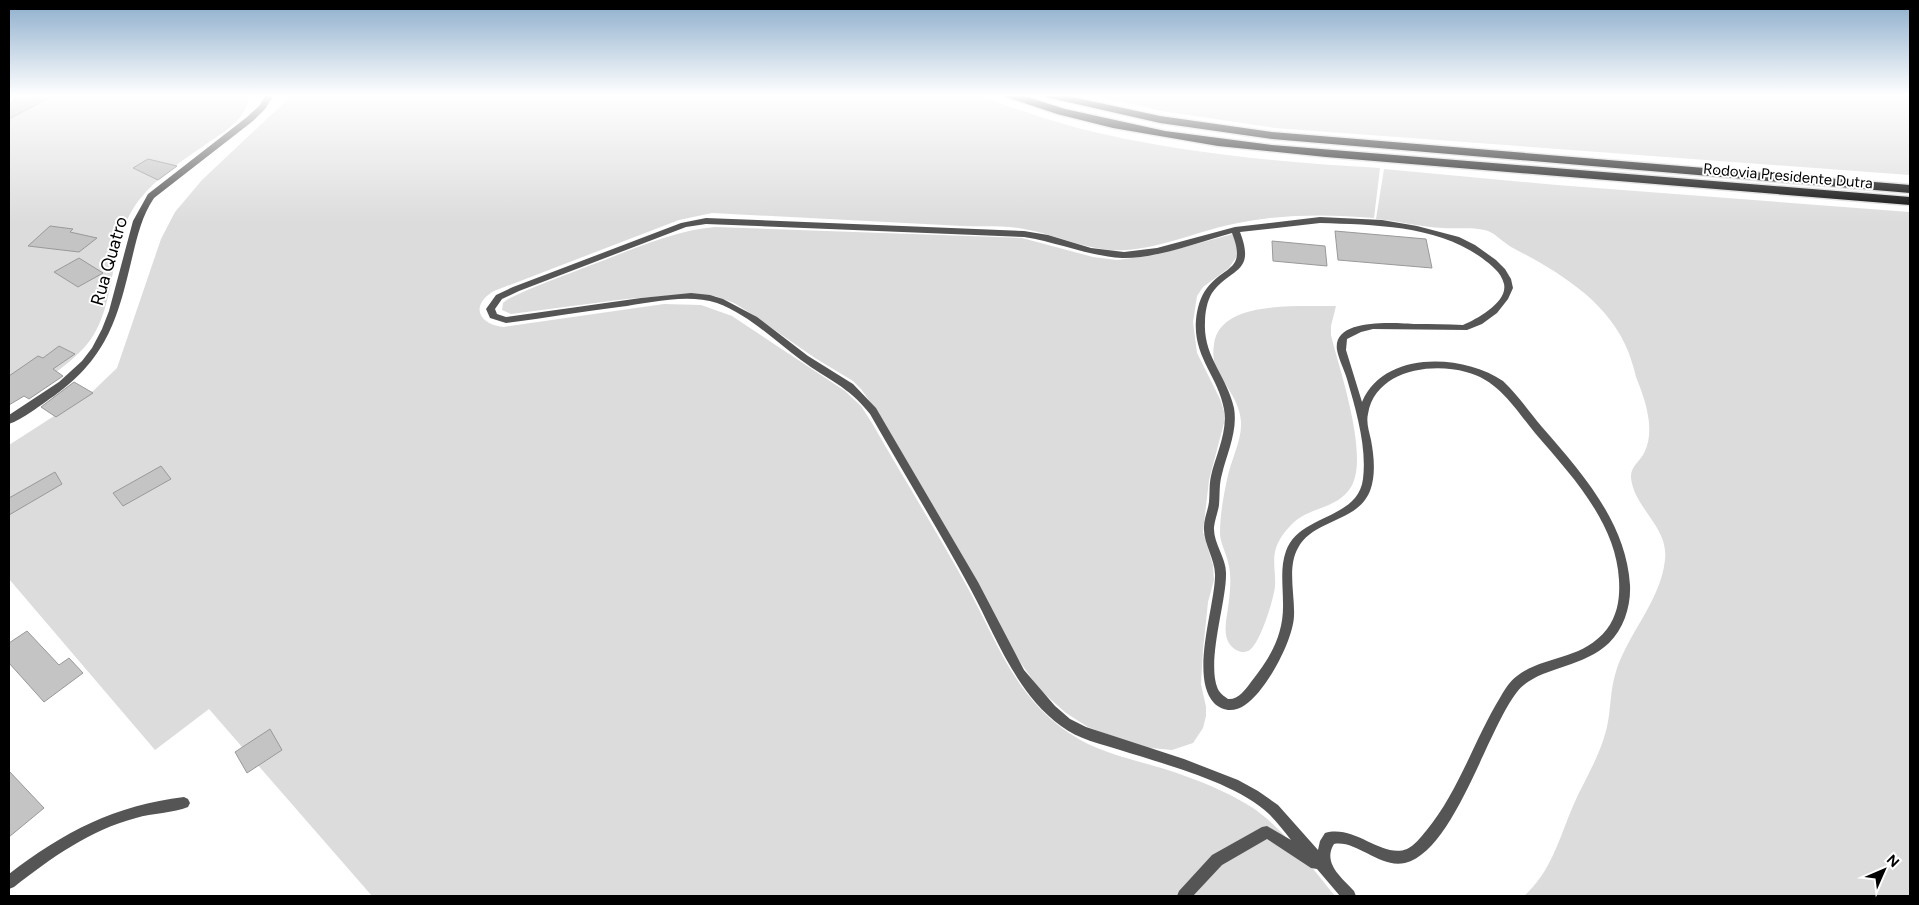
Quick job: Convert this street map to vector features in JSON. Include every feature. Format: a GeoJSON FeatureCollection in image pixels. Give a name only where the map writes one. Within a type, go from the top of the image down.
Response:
{"type":"FeatureCollection","features":[{"type":"Feature","properties":{"kind":"highway","name":"Rodovia Presidente Dutra"},"geometry":{"type":"LineString","coordinates":[[1186,137],[1271,148],[1910,201]]}},
{"type":"Feature","properties":{"kind":"highway","name":"Rodovia Presidente Dutra"},"geometry":{"type":"LineString","coordinates":[[1284,137],[1910,189]]}},
{"type":"Feature","properties":{"kind":"street","name":"Rua Quatro"},"geometry":{"type":"LineString","coordinates":[[9,420],[64,383],[92,354],[103,337],[130,247],[135,222],[141,209],[151,196],[227,137]]}},
{"type":"Feature","properties":{"kind":"street"},"geometry":{"type":"LineString","coordinates":[[1236,230],[1242,244],[1243,253],[1240,262],[1236,269],[1209,291],[1205,298],[1200,323],[1200,342],[1205,359],[1225,396],[1229,408],[1230,424],[1216,479],[1214,505],[1209,528],[1210,538],[1218,554],[1222,572],[1220,595],[1213,622],[1209,685],[1218,700],[1223,704],[1229,705],[1236,704],[1242,700],[1253,688],[1280,648],[1288,624],[1290,598],[1288,565],[1290,553],[1295,543],[1306,532],[1349,510],[1358,502],[1366,490],[1368,464],[1361,419],[1341,348],[1344,337],[1354,331],[1373,326],[1464,328],[1479,322],[1494,311],[1505,297],[1509,288],[1507,279],[1502,271],[1482,254],[1456,239],[1417,229],[1382,223],[1328,220],[1236,230],[1157,251],[1124,255],[1090,251],[1048,238],[1024,234],[706,222],[684,225],[516,289],[499,297],[490,309],[493,316],[506,320],[627,303],[696,296],[720,301],[747,315],[808,361],[850,384],[874,411],[974,585],[1020,674],[1051,710],[1066,723],[1083,732],[1184,765],[1234,784],[1254,795],[1273,809],[1349,896]]}},
{"type":"Feature","properties":{"kind":"street"},"geometry":{"type":"LineString","coordinates":[[1326,869],[1325,845],[1335,835],[1352,840],[1379,854],[1391,857],[1404,858],[1413,853],[1442,822],[1459,793],[1502,705],[1517,684],[1538,670],[1574,659],[1591,651],[1605,641],[1618,619],[1625,593],[1621,557],[1614,538],[1591,494],[1512,397],[1495,380],[1474,370],[1448,365],[1424,366],[1401,371],[1376,384],[1370,392],[1361,419]]}},
{"type":"Feature","properties":{"kind":"street"},"geometry":{"type":"LineString","coordinates":[[9,882],[30,865],[80,833],[117,816],[160,804],[184,803]]}},
{"type":"Feature","properties":{"kind":"street"},"geometry":{"type":"LineString","coordinates":[[1184,896],[1217,860],[1267,832],[1326,869]]}},
{"type":"Feature","properties":{"kind":"shaded area"},"geometry":{"type":"Polygon","coordinates":[[[9,137],[216,137],[170,170],[154,184],[139,200],[129,216],[117,251],[106,306],[100,323],[91,339],[74,358],[53,375],[9,405],[9,137]]]}},
{"type":"Feature","properties":{"kind":"shaded area"},"geometry":{"type":"Polygon","coordinates":[[[247,137],[1116,137],[1228,155],[1380,168],[1374,218],[1306,216],[1255,220],[1224,226],[1155,246],[1127,250],[1101,249],[1037,232],[1009,227],[712,213],[679,220],[494,291],[486,296],[480,308],[483,318],[494,325],[503,327],[664,304],[701,305],[732,316],[845,391],[861,406],[872,423],[965,583],[1008,665],[1033,702],[1050,718],[1082,741],[1111,753],[1203,783],[1229,794],[1253,808],[1287,838],[1335,896],[372,896],[209,709],[155,750],[9,579],[9,445],[93,391],[117,368],[161,239],[175,212],[202,180],[247,137]]]}},
{"type":"Feature","properties":{"kind":"shaded area"},"geometry":{"type":"Polygon","coordinates":[[[1400,137],[1910,137],[1910,175],[1400,137]]]}},
{"type":"Feature","properties":{"kind":"shaded area"},"geometry":{"type":"Polygon","coordinates":[[[1384,169],[1557,185],[1910,212],[1910,896],[1524,896],[1548,866],[1599,751],[1607,727],[1613,685],[1620,660],[1650,605],[1662,576],[1665,548],[1662,537],[1638,499],[1633,489],[1631,478],[1632,470],[1647,447],[1649,420],[1628,351],[1608,317],[1595,303],[1548,267],[1510,246],[1488,231],[1435,227],[1376,219],[1384,169]]]}},
{"type":"Feature","properties":{"kind":"shaded area"},"geometry":{"type":"Polygon","coordinates":[[[715,227],[1022,238],[1093,257],[1117,260],[1155,255],[1233,234],[1237,246],[1237,256],[1229,268],[1203,287],[1197,296],[1193,322],[1197,353],[1220,399],[1224,411],[1224,423],[1209,480],[1203,532],[1213,565],[1214,580],[1208,602],[1201,684],[1206,716],[1203,728],[1193,743],[1172,750],[1141,747],[1088,727],[1066,713],[1039,689],[1016,656],[962,555],[883,420],[861,389],[853,381],[815,358],[747,311],[734,303],[715,296],[690,294],[626,299],[511,314],[502,310],[503,303],[508,299],[551,280],[653,241],[684,232],[715,227]]]}},
{"type":"Feature","properties":{"kind":"shaded area"},"geometry":{"type":"Polygon","coordinates":[[[1336,306],[1331,326],[1331,335],[1352,415],[1356,438],[1357,459],[1355,477],[1349,490],[1343,496],[1329,505],[1298,519],[1282,535],[1275,553],[1275,586],[1265,622],[1252,648],[1246,652],[1240,652],[1231,646],[1226,636],[1230,573],[1220,533],[1225,489],[1238,442],[1241,422],[1238,406],[1215,365],[1214,344],[1220,329],[1231,319],[1246,312],[1264,308],[1336,306]]]}},
{"type":"Feature","properties":{"kind":"building"},"geometry":{"type":"Polygon","coordinates":[[[148,159],[177,166],[158,180],[133,168],[148,159]]]}},
{"type":"Feature","properties":{"kind":"building"},"geometry":{"type":"Polygon","coordinates":[[[50,226],[73,229],[70,232],[97,238],[79,252],[28,246],[50,226]]]}},
{"type":"Feature","properties":{"kind":"building"},"geometry":{"type":"Polygon","coordinates":[[[1335,231],[1426,239],[1432,268],[1338,260],[1335,231]]]}},
{"type":"Feature","properties":{"kind":"building"},"geometry":{"type":"Polygon","coordinates":[[[1272,241],[1325,246],[1327,266],[1273,261],[1272,241]]]}},
{"type":"Feature","properties":{"kind":"building"},"geometry":{"type":"Polygon","coordinates":[[[79,258],[103,273],[78,287],[54,272],[79,258]]]}},
{"type":"Feature","properties":{"kind":"building"},"geometry":{"type":"Polygon","coordinates":[[[59,346],[75,354],[53,369],[63,376],[29,399],[24,396],[9,405],[9,376],[38,356],[43,358],[59,346]]]}},
{"type":"Feature","properties":{"kind":"building"},"geometry":{"type":"Polygon","coordinates":[[[74,382],[93,393],[56,417],[41,407],[74,382]]]}},
{"type":"Feature","properties":{"kind":"building"},"geometry":{"type":"Polygon","coordinates":[[[161,466],[171,479],[123,506],[113,493],[161,466]]]}},
{"type":"Feature","properties":{"kind":"building"},"geometry":{"type":"Polygon","coordinates":[[[55,472],[62,484],[9,515],[9,498],[55,472]]]}},
{"type":"Feature","properties":{"kind":"building"},"geometry":{"type":"Polygon","coordinates":[[[27,631],[59,665],[69,658],[83,673],[44,702],[9,663],[9,643],[27,631]]]}},
{"type":"Feature","properties":{"kind":"building"},"geometry":{"type":"Polygon","coordinates":[[[270,729],[282,750],[247,773],[235,752],[270,729]]]}},
{"type":"Feature","properties":{"kind":"building"},"geometry":{"type":"Polygon","coordinates":[[[9,771],[44,808],[9,837],[9,771]]]}}]}
